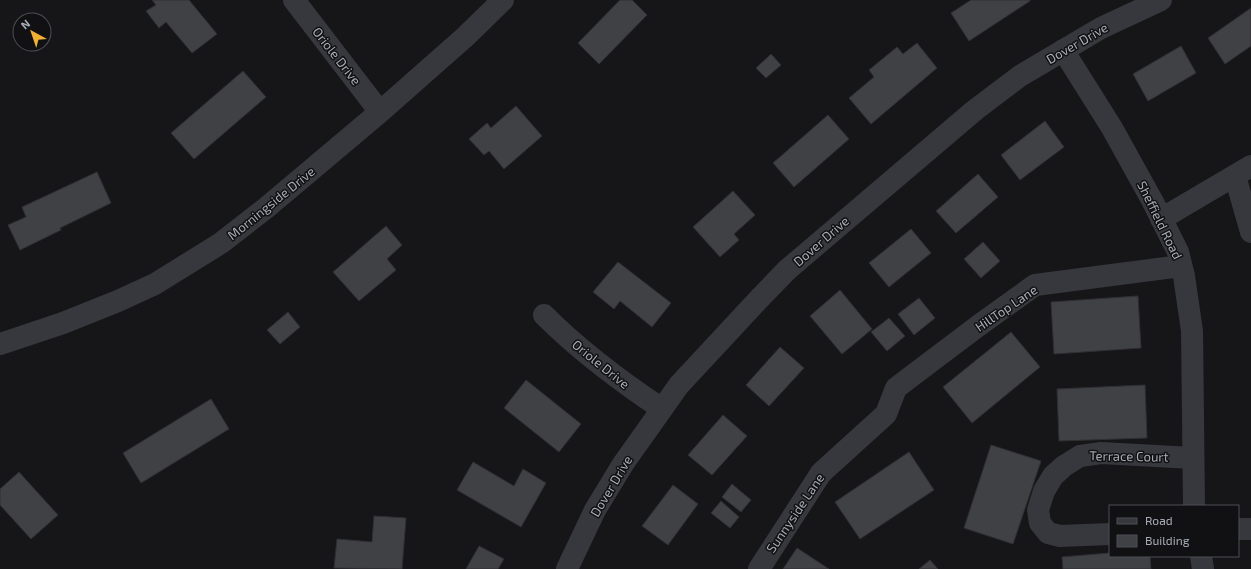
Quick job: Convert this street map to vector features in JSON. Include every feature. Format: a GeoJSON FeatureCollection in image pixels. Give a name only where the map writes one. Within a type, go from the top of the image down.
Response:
{"type":"FeatureCollection","features":[{"type":"Feature","properties":{"kind":"street","name":"Oriole Drive"},"geometry":{"type":"LineString","coordinates":[[294,0],[380,112]]}},
{"type":"Feature","properties":{"kind":"street","name":"Morningside Drive"},"geometry":{"type":"LineString","coordinates":[[0,344],[63,323],[118,302],[155,284],[221,243],[266,208],[380,112],[465,37],[503,0]]}},
{"type":"Feature","properties":{"kind":"street","name":"Dover Drive"},"geometry":{"type":"LineString","coordinates":[[567,569],[596,510],[623,464],[679,385],[787,270],[974,110],[1020,76],[1102,28],[1161,0]]}},
{"type":"Feature","properties":{"kind":"street","name":"Sheffield Road"},"geometry":{"type":"LineString","coordinates":[[1063,50],[1112,128],[1153,202],[1178,252],[1184,276],[1192,331],[1194,505]]}},
{"type":"Feature","properties":{"kind":"street"},"geometry":{"type":"LineString","coordinates":[[1161,219],[1243,171],[1251,232]]}},
{"type":"Feature","properties":{"kind":"street","name":"HillTop Lane"},"geometry":{"type":"LineString","coordinates":[[896,388],[1035,285],[1181,266]]}},
{"type":"Feature","properties":{"kind":"street","name":"Oriole Drive"},"geometry":{"type":"LineString","coordinates":[[544,315],[560,332],[628,386],[662,409]]}},
{"type":"Feature","properties":{"kind":"street","name":"Sunnyside Lane"},"geometry":{"type":"LineString","coordinates":[[758,569],[822,473],[886,414],[896,388]]}},
{"type":"Feature","properties":{"kind":"street","name":"Terrace Court"},"geometry":{"type":"LineString","coordinates":[[1109,534],[1060,536],[1048,533],[1040,523],[1038,510],[1044,491],[1053,476],[1064,466],[1080,456],[1101,453],[1193,458]]}},
{"type":"Feature","properties":{"kind":"street"},"geometry":{"type":"LineString","coordinates":[[1239,529],[1251,529]]}},
{"type":"Feature","properties":{"kind":"street"},"geometry":{"type":"LineString","coordinates":[[1200,557],[1203,569]]}},
{"type":"Feature","properties":{"kind":"building"},"geometry":{"type":"Polygon","coordinates":[[[152,0],[189,0],[217,34],[192,53],[166,22],[159,28],[146,11],[156,5],[152,0]]]}},
{"type":"Feature","properties":{"kind":"building"},"geometry":{"type":"Polygon","coordinates":[[[620,0],[632,0],[647,15],[599,64],[578,43],[620,0]]]}},
{"type":"Feature","properties":{"kind":"building"},"geometry":{"type":"Polygon","coordinates":[[[971,0],[1030,1],[969,41],[951,13],[971,0]]]}},
{"type":"Feature","properties":{"kind":"building"},"geometry":{"type":"Polygon","coordinates":[[[1251,8],[1251,46],[1225,64],[1208,38],[1251,8]]]}},
{"type":"Feature","properties":{"kind":"building"},"geometry":{"type":"Polygon","coordinates":[[[917,43],[937,68],[871,124],[849,98],[874,77],[869,70],[897,47],[903,54],[917,43]]]}},
{"type":"Feature","properties":{"kind":"building"},"geometry":{"type":"Polygon","coordinates":[[[1181,46],[1196,73],[1148,101],[1133,74],[1181,46]]]}},
{"type":"Feature","properties":{"kind":"building"},"geometry":{"type":"Polygon","coordinates":[[[771,54],[781,65],[766,78],[756,68],[771,54]]]}},
{"type":"Feature","properties":{"kind":"building"},"geometry":{"type":"Polygon","coordinates":[[[243,71],[266,97],[194,159],[171,133],[243,71]]]}},
{"type":"Feature","properties":{"kind":"building"},"geometry":{"type":"Polygon","coordinates":[[[516,106],[542,136],[504,169],[489,151],[484,155],[469,139],[487,123],[491,128],[516,106]]]}},
{"type":"Feature","properties":{"kind":"building"},"geometry":{"type":"Polygon","coordinates":[[[828,115],[849,139],[794,187],[773,163],[828,115]]]}},
{"type":"Feature","properties":{"kind":"building"},"geometry":{"type":"Polygon","coordinates":[[[1045,121],[1064,147],[1020,180],[1001,155],[1045,121]]]}},
{"type":"Feature","properties":{"kind":"building"},"geometry":{"type":"Polygon","coordinates":[[[97,172],[111,203],[20,250],[8,225],[26,217],[22,207],[97,172]]]}},
{"type":"Feature","properties":{"kind":"building"},"geometry":{"type":"Polygon","coordinates":[[[978,174],[998,197],[956,233],[936,211],[978,174]]]}},
{"type":"Feature","properties":{"kind":"building"},"geometry":{"type":"Polygon","coordinates":[[[733,191],[755,215],[734,234],[739,240],[720,257],[693,227],[733,191]]]}},
{"type":"Feature","properties":{"kind":"building"},"geometry":{"type":"Polygon","coordinates":[[[386,226],[402,245],[387,259],[396,270],[359,301],[333,272],[386,226]]]}},
{"type":"Feature","properties":{"kind":"building"},"geometry":{"type":"Polygon","coordinates":[[[911,229],[931,253],[889,287],[869,263],[911,229]]]}},
{"type":"Feature","properties":{"kind":"building"},"geometry":{"type":"Polygon","coordinates":[[[983,242],[1000,261],[981,278],[964,259],[983,242]]]}},
{"type":"Feature","properties":{"kind":"building"},"geometry":{"type":"Polygon","coordinates":[[[618,262],[671,303],[652,327],[620,301],[614,309],[593,292],[618,262]]]}},
{"type":"Feature","properties":{"kind":"building"},"geometry":{"type":"Polygon","coordinates":[[[840,290],[872,329],[842,354],[810,316],[840,290]]]}},
{"type":"Feature","properties":{"kind":"building"},"geometry":{"type":"Polygon","coordinates":[[[1138,296],[1141,348],[1054,354],[1051,302],[1138,296]]]}},
{"type":"Feature","properties":{"kind":"building"},"geometry":{"type":"Polygon","coordinates":[[[919,298],[935,318],[914,335],[898,314],[919,298]]]}},
{"type":"Feature","properties":{"kind":"building"},"geometry":{"type":"Polygon","coordinates":[[[288,312],[300,327],[280,344],[267,330],[288,312]]]}},
{"type":"Feature","properties":{"kind":"building"},"geometry":{"type":"Polygon","coordinates":[[[889,318],[905,336],[887,351],[871,332],[889,318]]]}},
{"type":"Feature","properties":{"kind":"building"},"geometry":{"type":"Polygon","coordinates":[[[1011,332],[1040,367],[972,423],[943,387],[1011,332]]]}},
{"type":"Feature","properties":{"kind":"building"},"geometry":{"type":"Polygon","coordinates":[[[780,347],[804,368],[769,406],[746,385],[780,347]]]}},
{"type":"Feature","properties":{"kind":"building"},"geometry":{"type":"Polygon","coordinates":[[[526,380],[581,424],[559,452],[504,408],[526,380]]]}},
{"type":"Feature","properties":{"kind":"building"},"geometry":{"type":"Polygon","coordinates":[[[1145,385],[1147,438],[1059,441],[1057,389],[1145,385]]]}},
{"type":"Feature","properties":{"kind":"building"},"geometry":{"type":"Polygon","coordinates":[[[211,399],[229,429],[141,483],[123,453],[211,399]]]}},
{"type":"Feature","properties":{"kind":"building"},"geometry":{"type":"Polygon","coordinates":[[[723,415],[747,436],[712,475],[688,455],[723,415]]]}},
{"type":"Feature","properties":{"kind":"building"},"geometry":{"type":"Polygon","coordinates":[[[991,445],[1041,461],[1013,544],[964,528],[991,445]]]}},
{"type":"Feature","properties":{"kind":"building"},"geometry":{"type":"Polygon","coordinates":[[[909,452],[934,490],[860,539],[835,502],[909,452]]]}},
{"type":"Feature","properties":{"kind":"building"},"geometry":{"type":"Polygon","coordinates":[[[473,462],[514,486],[523,469],[546,483],[521,527],[457,490],[473,462]]]}},
{"type":"Feature","properties":{"kind":"building"},"geometry":{"type":"Polygon","coordinates":[[[19,472],[58,515],[31,539],[0,505],[0,489],[19,472]]]}},
{"type":"Feature","properties":{"kind":"building"},"geometry":{"type":"Polygon","coordinates":[[[732,484],[751,500],[741,512],[722,497],[732,484]]]}},
{"type":"Feature","properties":{"kind":"building"},"geometry":{"type":"Polygon","coordinates":[[[673,485],[698,504],[668,545],[642,526],[673,485]]]}},
{"type":"Feature","properties":{"kind":"building"},"geometry":{"type":"Polygon","coordinates":[[[721,501],[739,517],[730,528],[711,513],[721,501]]]}},
{"type":"Feature","properties":{"kind":"building"},"geometry":{"type":"Polygon","coordinates":[[[374,516],[406,518],[402,569],[334,568],[337,539],[372,542],[374,516]]]}},
{"type":"Feature","properties":{"kind":"building"},"geometry":{"type":"Polygon","coordinates":[[[479,546],[504,559],[498,569],[466,569],[479,546]]]}},
{"type":"Feature","properties":{"kind":"building"},"geometry":{"type":"Polygon","coordinates":[[[797,548],[829,569],[783,569],[797,548]]]}},
{"type":"Feature","properties":{"kind":"building"},"geometry":{"type":"Polygon","coordinates":[[[1109,553],[1109,557],[1150,557],[1151,569],[1063,569],[1062,557],[1109,553]]]}},
{"type":"Feature","properties":{"kind":"building"},"geometry":{"type":"Polygon","coordinates":[[[930,560],[938,569],[919,569],[930,560]]]}}]}
